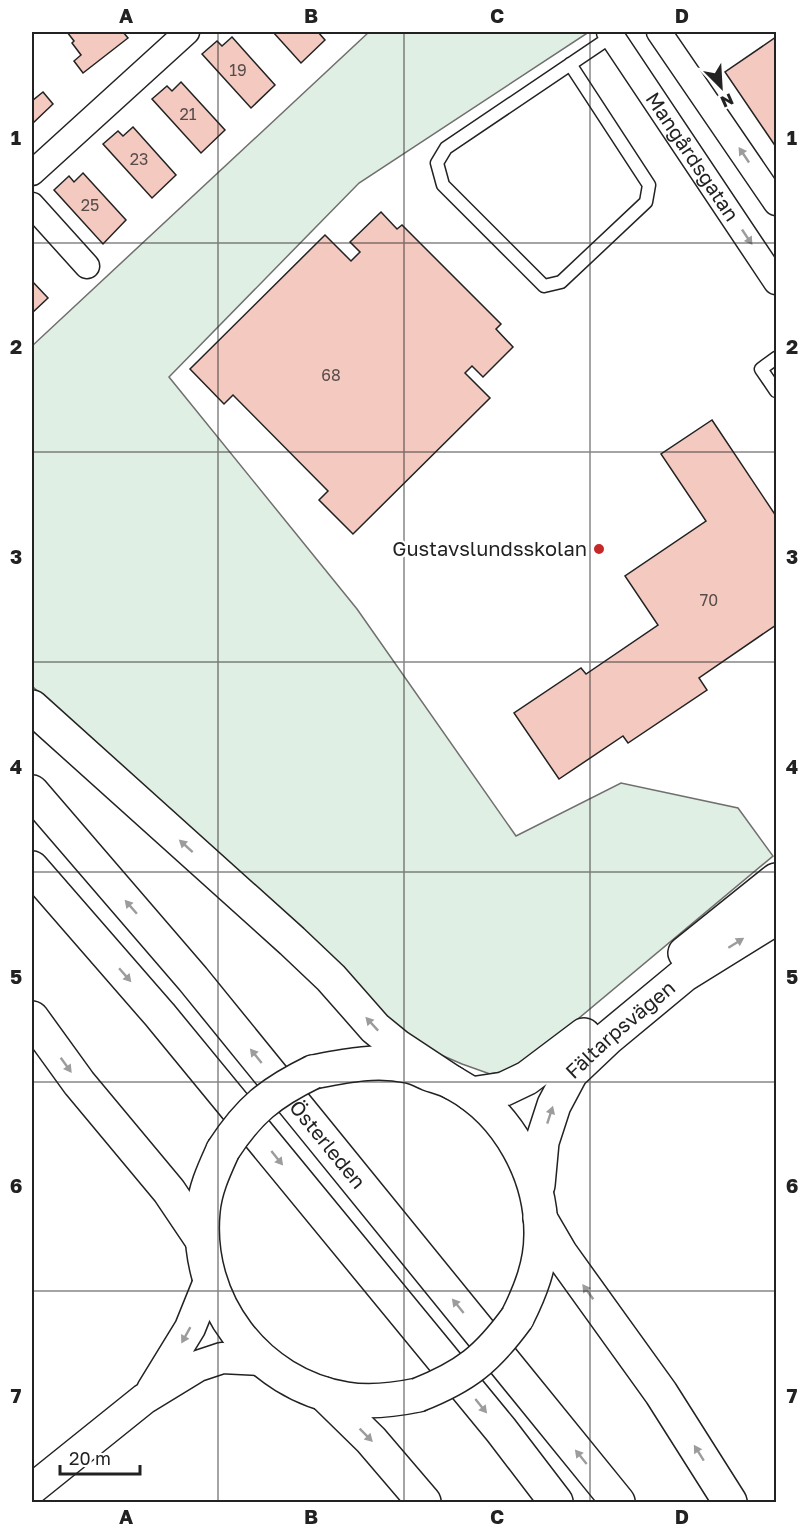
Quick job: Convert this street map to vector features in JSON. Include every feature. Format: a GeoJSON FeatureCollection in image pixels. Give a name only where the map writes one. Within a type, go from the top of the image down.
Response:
{"type":"FeatureCollection","features":[{"type":"Feature","properties":{"kind":"main road"},"geometry":{"type":"LineString","coordinates":[[32,707],[292,941],[331,978],[375,1028],[397,1046],[462,1089],[501,1121],[523,1155],[538,1205],[561,1254],[661,1393],[730,1503]]}},
{"type":"Feature","properties":{"kind":"main road","name":"Österleden"},"geometry":{"type":"LineString","coordinates":[[32,792],[193,979],[618,1503]]}},
{"type":"Feature","properties":{"kind":"main road"},"geometry":{"type":"LineString","coordinates":[[32,868],[168,1024],[501,1430],[556,1503]]}},
{"type":"Feature","properties":{"kind":"main road","name":"Fältarpsvägen"},"geometry":{"type":"LineString","coordinates":[[462,1089],[504,1089],[546,1066],[777,880]]}},
{"type":"Feature","properties":{"kind":"main road","name":"Fältarpsvägen"},"geometry":{"type":"LineString","coordinates":[[324,1394],[371,1401],[395,1400],[418,1395],[448,1383],[475,1366],[498,1344],[517,1318],[530,1292],[538,1264],[541,1235],[538,1205],[542,1142],[554,1105],[571,1073],[608,1038],[684,975],[777,918]]}},
{"type":"Feature","properties":{"kind":"main road"},"geometry":{"type":"LineString","coordinates":[[32,1018],[79,1083],[169,1191],[202,1240]]}},
{"type":"Feature","properties":{"kind":"main road"},"geometry":{"type":"LineString","coordinates":[[424,1503],[371,1440],[324,1394],[290,1381],[260,1360],[238,1337],[221,1311],[209,1281],[202,1240],[203,1209],[210,1179],[223,1150],[240,1125],[261,1103],[285,1086],[313,1072],[360,1062],[408,1066],[462,1089]]}},
{"type":"Feature","properties":{"kind":"street"},"geometry":{"type":"LineString","coordinates":[[659,32],[777,203]]}},
{"type":"Feature","properties":{"kind":"street"},"geometry":{"type":"LineString","coordinates":[[32,173],[183,33]]}},
{"type":"Feature","properties":{"kind":"street","name":"Mangårdsgatan"},"geometry":{"type":"LineString","coordinates":[[613,33],[777,282]]}},
{"type":"Feature","properties":{"kind":"street"},"geometry":{"type":"LineString","coordinates":[[32,205],[87,266]]}},
{"type":"Feature","properties":{"kind":"street"},"geometry":{"type":"LineString","coordinates":[[144,1399],[160,1378],[190,1328],[209,1281]]}},
{"type":"Feature","properties":{"kind":"street"},"geometry":{"type":"LineString","coordinates":[[32,1489],[144,1399],[198,1366],[222,1358],[260,1360]]}},
{"type":"Feature","properties":{"kind":"lane"},"geometry":{"type":"LineString","coordinates":[[570,64],[649,185],[646,202],[561,282],[544,286],[443,185],[437,163],[446,147],[613,33]]}},
{"type":"Feature","properties":{"kind":"lane"},"geometry":{"type":"LineString","coordinates":[[777,358],[761,369],[777,391]]}},
{"type":"Feature","properties":{"kind":"green space"},"geometry":{"type":"Polygon","coordinates":[[[369,32],[589,32],[359,183],[169,377],[357,609],[516,836],[621,783],[738,808],[773,856],[518,1069],[490,1074],[411,1042],[336,963],[32,686],[32,346],[369,32]]]}},
{"type":"Feature","properties":{"kind":"building"},"geometry":{"type":"Polygon","coordinates":[[[67,32],[123,32],[128,38],[83,73],[74,61],[81,55],[67,32]]]}},
{"type":"Feature","properties":{"kind":"building"},"geometry":{"type":"Polygon","coordinates":[[[273,32],[318,32],[325,40],[301,63],[273,32]]]}},
{"type":"Feature","properties":{"kind":"building"},"geometry":{"type":"Polygon","coordinates":[[[232,37],[275,85],[251,108],[202,54],[217,41],[222,46],[232,37]]]}},
{"type":"Feature","properties":{"kind":"building"},"geometry":{"type":"Polygon","coordinates":[[[776,37],[776,147],[725,72],[776,37]]]}},
{"type":"Feature","properties":{"kind":"building"},"geometry":{"type":"Polygon","coordinates":[[[181,82],[225,130],[201,153],[152,99],[167,86],[172,91],[181,82]]]}},
{"type":"Feature","properties":{"kind":"building"},"geometry":{"type":"Polygon","coordinates":[[[43,92],[53,104],[32,124],[32,98],[33,100],[43,92]]]}},
{"type":"Feature","properties":{"kind":"building"},"geometry":{"type":"Polygon","coordinates":[[[133,127],[176,175],[152,198],[103,144],[118,131],[123,136],[133,127]]]}},
{"type":"Feature","properties":{"kind":"building"},"geometry":{"type":"Polygon","coordinates":[[[83,173],[126,220],[103,244],[54,190],[69,176],[74,182],[83,173]]]}},
{"type":"Feature","properties":{"kind":"building"},"geometry":{"type":"Polygon","coordinates":[[[381,212],[397,229],[402,225],[501,324],[496,329],[513,347],[483,377],[472,366],[465,373],[490,398],[353,534],[319,500],[328,491],[233,395],[224,404],[190,369],[325,235],[351,261],[360,252],[350,242],[381,212]]]}},
{"type":"Feature","properties":{"kind":"building"},"geometry":{"type":"Polygon","coordinates":[[[32,281],[48,298],[32,313],[32,281]]]}},
{"type":"Feature","properties":{"kind":"building"},"geometry":{"type":"Polygon","coordinates":[[[712,420],[776,516],[776,625],[699,678],[707,690],[628,743],[623,736],[559,779],[514,713],[581,668],[586,674],[658,625],[625,576],[706,521],[661,454],[712,420]]]}},
{"type":"Feature","properties":{"kind":"place","name":"Gustavslundsskolan"},"geometry":{"type":"Point","coordinates":[599,549]}}]}
